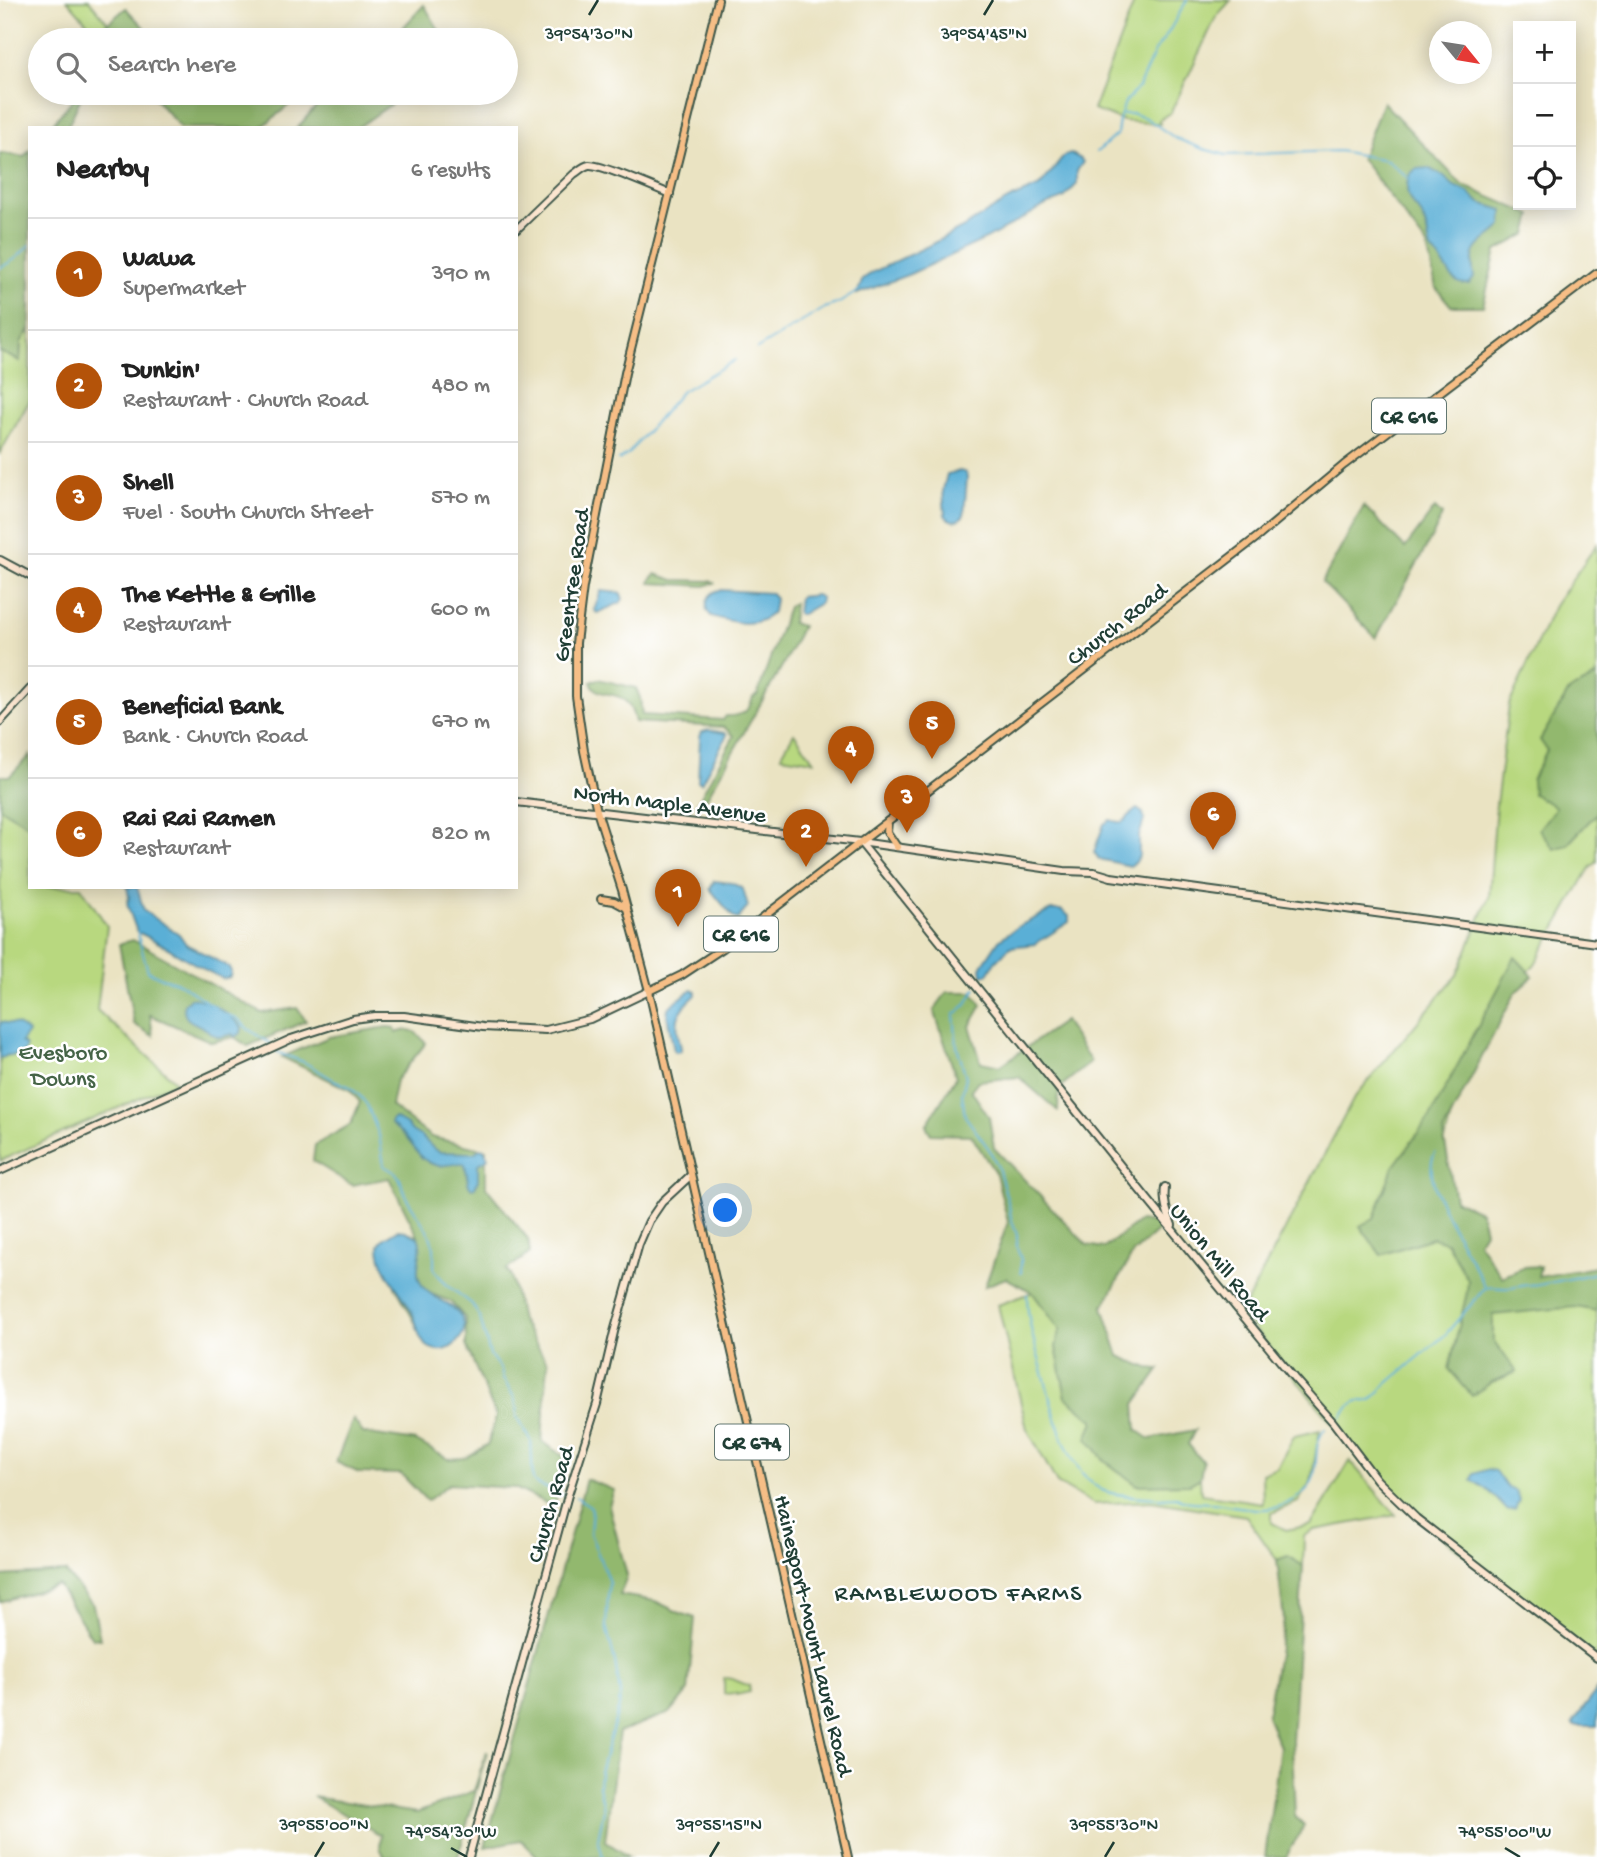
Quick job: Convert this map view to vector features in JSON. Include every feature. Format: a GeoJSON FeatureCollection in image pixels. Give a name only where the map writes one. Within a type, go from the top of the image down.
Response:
{"type":"FeatureCollection","features":[{"type":"Feature","properties":{"kind":"main road","name":"Greentree Road"},"geometry":{"type":"LineString","coordinates":[[691,1175],[649,991],[597,811],[577,708],[575,670],[579,615],[625,373],[718,0]]}},
{"type":"Feature","properties":{"kind":"main road","name":"Church Road"},"geometry":{"type":"LineString","coordinates":[[649,991],[682,975],[723,948],[1260,535],[1344,465],[1597,273]]}},
{"type":"Feature","properties":{"kind":"main road"},"geometry":{"type":"LineString","coordinates":[[888,821],[887,832],[897,847]]}},
{"type":"Feature","properties":{"kind":"main road"},"geometry":{"type":"LineString","coordinates":[[601,899],[609,899],[627,908]]}},
{"type":"Feature","properties":{"kind":"main road","name":"Hainesport-Mount Laurel Road"},"geometry":{"type":"LineString","coordinates":[[691,1175],[848,1857]]}},
{"type":"Feature","properties":{"kind":"street"},"geometry":{"type":"LineString","coordinates":[[518,228],[574,174],[588,165],[603,168],[670,194]]}},
{"type":"Feature","properties":{"kind":"street"},"geometry":{"type":"LineString","coordinates":[[0,559],[28,575]]}},
{"type":"Feature","properties":{"kind":"street"},"geometry":{"type":"LineString","coordinates":[[0,722],[28,692]]}},
{"type":"Feature","properties":{"kind":"street","name":"North Maple Avenue"},"geometry":{"type":"LineString","coordinates":[[518,802],[860,842],[1064,871],[1094,872],[1111,877],[1597,943]]}},
{"type":"Feature","properties":{"kind":"street","name":"Union Mill Road"},"geometry":{"type":"LineString","coordinates":[[860,842],[1173,1230],[1333,1422],[1377,1480],[1406,1509],[1597,1658]]}},
{"type":"Feature","properties":{"kind":"street"},"geometry":{"type":"LineString","coordinates":[[0,1171],[291,1039],[353,1018],[404,1016],[483,1027],[546,1030],[590,1019],[649,991]]}},
{"type":"Feature","properties":{"kind":"street","name":"Church Road"},"geometry":{"type":"LineString","coordinates":[[469,1857],[568,1495],[597,1404],[639,1244],[649,1221],[662,1202],[691,1175]]}},
{"type":"Feature","properties":{"kind":"street"},"geometry":{"type":"LineString","coordinates":[[1165,1187],[1165,1206],[1173,1230]]}},
{"type":"Feature","properties":{"kind":"green space"},"geometry":{"type":"Polygon","coordinates":[[[67,0],[89,0],[108,23],[102,28],[92,28],[67,0]]]}},
{"type":"Feature","properties":{"kind":"green space"},"geometry":{"type":"Polygon","coordinates":[[[1135,0],[1231,0],[1216,17],[1171,112],[1159,120],[1160,124],[1124,121],[1093,110],[1135,0]]]}},
{"type":"Feature","properties":{"kind":"green space"},"geometry":{"type":"Polygon","coordinates":[[[424,5],[438,28],[403,28],[424,5]]]}},
{"type":"Feature","properties":{"kind":"green space"},"geometry":{"type":"Polygon","coordinates":[[[126,8],[144,28],[102,28],[126,8]]]}},
{"type":"Feature","properties":{"kind":"green space"},"geometry":{"type":"Polygon","coordinates":[[[1383,102],[1462,185],[1513,207],[1513,210],[1532,215],[1527,234],[1496,251],[1483,306],[1451,306],[1436,288],[1427,246],[1361,158],[1383,102]]]}},
{"type":"Feature","properties":{"kind":"green space"},"geometry":{"type":"Polygon","coordinates":[[[68,105],[78,105],[68,126],[51,126],[68,105]]]}},
{"type":"Feature","properties":{"kind":"green space"},"geometry":{"type":"Polygon","coordinates":[[[161,105],[289,105],[263,126],[179,126],[161,105]]]}},
{"type":"Feature","properties":{"kind":"green space"},"geometry":{"type":"Polygon","coordinates":[[[317,105],[390,105],[360,126],[299,126],[317,105]]]}},
{"type":"Feature","properties":{"kind":"green space"},"geometry":{"type":"Polygon","coordinates":[[[28,152],[28,331],[21,342],[20,361],[0,352],[0,153],[24,157],[28,152]]]}},
{"type":"Feature","properties":{"kind":"green space"},"geometry":{"type":"Polygon","coordinates":[[[28,331],[28,404],[0,453],[0,352],[20,361],[21,342],[28,331]]]}},
{"type":"Feature","properties":{"kind":"green space"},"geometry":{"type":"Polygon","coordinates":[[[1364,506],[1405,548],[1435,508],[1442,515],[1376,638],[1322,582],[1364,506]]]}},
{"type":"Feature","properties":{"kind":"green space"},"geometry":{"type":"Polygon","coordinates":[[[1597,544],[1597,862],[1590,868],[1535,964],[1474,1032],[1441,1154],[1476,1315],[1597,1298],[1597,1658],[1406,1509],[1241,1313],[1354,1098],[1457,975],[1489,897],[1496,804],[1509,705],[1554,606],[1597,544]]]}},
{"type":"Feature","properties":{"kind":"green space"},"geometry":{"type":"Polygon","coordinates":[[[656,574],[674,580],[714,583],[705,586],[650,583],[656,574]]]}},
{"type":"Feature","properties":{"kind":"green space"},"geometry":{"type":"Polygon","coordinates":[[[794,603],[792,623],[802,626],[785,661],[702,806],[696,805],[734,736],[724,727],[635,722],[626,701],[600,692],[591,682],[598,679],[636,688],[642,715],[723,720],[726,716],[740,714],[747,710],[753,697],[757,696],[788,607],[794,603]]]}},
{"type":"Feature","properties":{"kind":"green space"},"geometry":{"type":"Polygon","coordinates":[[[1597,676],[1597,813],[1567,845],[1554,849],[1539,829],[1556,807],[1533,794],[1532,780],[1547,750],[1540,740],[1569,691],[1597,676]]]}},
{"type":"Feature","properties":{"kind":"green space"},"geometry":{"type":"Polygon","coordinates":[[[794,733],[814,761],[781,756],[794,733]]]}},
{"type":"Feature","properties":{"kind":"green space"},"geometry":{"type":"Polygon","coordinates":[[[28,757],[28,825],[0,808],[0,776],[10,776],[28,757]]]}},
{"type":"Feature","properties":{"kind":"green space","name":"Evesboro Downs"},"geometry":{"type":"Polygon","coordinates":[[[0,808],[28,825],[28,889],[82,889],[107,926],[97,1010],[176,1082],[0,1161],[0,808]]]}},
{"type":"Feature","properties":{"kind":"green space"},"geometry":{"type":"Polygon","coordinates":[[[133,940],[262,1013],[297,1008],[306,1021],[248,1046],[234,1037],[212,1042],[150,1015],[153,1036],[134,1024],[119,944],[133,940]]]}},
{"type":"Feature","properties":{"kind":"green space"},"geometry":{"type":"Polygon","coordinates":[[[1515,957],[1533,976],[1515,993],[1443,1132],[1455,1200],[1480,1211],[1485,1231],[1478,1242],[1502,1277],[1525,1267],[1540,1266],[1538,1277],[1597,1267],[1597,1311],[1576,1307],[1493,1315],[1493,1340],[1517,1372],[1492,1382],[1472,1396],[1449,1369],[1468,1280],[1446,1242],[1432,1238],[1381,1255],[1360,1226],[1374,1218],[1393,1167],[1430,1117],[1515,957]]]}},
{"type":"Feature","properties":{"kind":"green space"},"geometry":{"type":"Polygon","coordinates":[[[947,992],[972,992],[982,1005],[970,1026],[981,1062],[1000,1066],[1064,1021],[1091,1062],[1059,1088],[1058,1111],[1019,1077],[978,1081],[971,1090],[989,1117],[994,1148],[1087,1245],[1104,1248],[1140,1221],[1164,1225],[1133,1253],[1103,1307],[1119,1356],[1148,1368],[1160,1369],[1135,1404],[1137,1430],[1150,1439],[1195,1430],[1188,1444],[1203,1462],[1200,1478],[1190,1484],[1137,1485],[1105,1461],[1087,1438],[1094,1421],[1066,1397],[1056,1347],[1060,1330],[1032,1292],[1006,1278],[985,1286],[1008,1222],[996,1174],[971,1135],[931,1134],[926,1126],[956,1077],[934,1010],[947,992]]]}},
{"type":"Feature","properties":{"kind":"green space"},"geometry":{"type":"Polygon","coordinates":[[[395,1028],[396,1033],[413,1031],[426,1043],[396,1080],[391,1106],[431,1137],[486,1150],[486,1187],[528,1239],[530,1253],[506,1270],[511,1276],[521,1320],[548,1363],[542,1441],[567,1459],[554,1507],[515,1488],[449,1484],[427,1501],[401,1474],[359,1473],[336,1462],[353,1419],[363,1433],[416,1441],[448,1459],[465,1458],[488,1444],[496,1416],[466,1345],[466,1319],[450,1301],[429,1293],[464,1326],[449,1348],[428,1346],[384,1266],[382,1240],[398,1230],[418,1236],[389,1178],[352,1185],[313,1161],[315,1145],[351,1124],[360,1102],[350,1090],[282,1057],[329,1037],[395,1028]]]}},
{"type":"Feature","properties":{"kind":"green space"},"geometry":{"type":"Polygon","coordinates":[[[1033,1292],[1060,1330],[1056,1347],[1066,1397],[1190,1484],[1200,1478],[1201,1494],[1263,1503],[1262,1474],[1277,1468],[1294,1436],[1320,1430],[1311,1481],[1298,1502],[1272,1513],[1272,1523],[1286,1530],[1311,1525],[1350,1461],[1396,1515],[1314,1530],[1304,1536],[1303,1566],[1288,1556],[1277,1560],[1246,1516],[1151,1501],[1094,1504],[1057,1483],[1027,1429],[998,1305],[1033,1292]]]}},
{"type":"Feature","properties":{"kind":"green space"},"geometry":{"type":"Polygon","coordinates":[[[586,1479],[614,1490],[609,1506],[627,1576],[620,1595],[655,1601],[695,1618],[688,1691],[670,1713],[619,1732],[605,1841],[629,1857],[538,1857],[521,1840],[485,1847],[586,1479]]]}},
{"type":"Feature","properties":{"kind":"green space"},"geometry":{"type":"Polygon","coordinates":[[[1288,1556],[1303,1566],[1292,1741],[1295,1817],[1304,1826],[1286,1857],[1265,1857],[1280,1747],[1267,1716],[1284,1620],[1277,1560],[1288,1556]]]}},
{"type":"Feature","properties":{"kind":"green space"},"geometry":{"type":"Polygon","coordinates":[[[65,1572],[93,1605],[100,1639],[92,1638],[58,1585],[0,1602],[0,1576],[65,1572]]]}},
{"type":"Feature","properties":{"kind":"green space"},"geometry":{"type":"Polygon","coordinates":[[[724,1678],[749,1685],[750,1692],[724,1694],[724,1678]]]}},
{"type":"Feature","properties":{"kind":"green space"},"geometry":{"type":"Polygon","coordinates":[[[487,1751],[458,1857],[385,1857],[380,1848],[381,1835],[313,1797],[417,1813],[474,1791],[487,1751]]]}},
{"type":"Feature","properties":{"kind":"water"},"geometry":{"type":"Polygon","coordinates":[[[1070,153],[1083,162],[1077,171],[1077,184],[1064,198],[1048,204],[988,238],[910,274],[857,294],[863,279],[873,272],[964,227],[1008,200],[1040,186],[1065,155],[1070,153]]]}},
{"type":"Feature","properties":{"kind":"water"},"geometry":{"type":"Polygon","coordinates":[[[1428,168],[1468,192],[1480,203],[1503,210],[1502,226],[1482,242],[1475,252],[1474,278],[1469,284],[1459,283],[1432,251],[1425,221],[1409,198],[1407,187],[1410,174],[1416,169],[1428,168]]]}},
{"type":"Feature","properties":{"kind":"water"},"geometry":{"type":"Polygon","coordinates":[[[960,471],[966,473],[967,478],[964,515],[954,521],[945,515],[943,490],[947,474],[960,471]]]}},
{"type":"Feature","properties":{"kind":"water"},"geometry":{"type":"Polygon","coordinates":[[[720,590],[771,593],[775,599],[773,612],[767,618],[752,623],[711,616],[707,611],[708,600],[713,593],[720,590]]]}},
{"type":"Feature","properties":{"kind":"water"},"geometry":{"type":"Polygon","coordinates":[[[601,591],[620,593],[623,599],[597,613],[594,610],[601,591]]]}},
{"type":"Feature","properties":{"kind":"water"},"geometry":{"type":"Polygon","coordinates":[[[816,595],[821,598],[820,603],[800,615],[797,614],[799,597],[816,595]]]}},
{"type":"Feature","properties":{"kind":"water"},"geometry":{"type":"Polygon","coordinates":[[[709,730],[727,735],[701,783],[698,781],[700,737],[702,732],[709,730]]]}},
{"type":"Feature","properties":{"kind":"water"},"geometry":{"type":"Polygon","coordinates":[[[1137,809],[1143,813],[1144,820],[1136,862],[1130,866],[1099,859],[1094,852],[1104,824],[1110,820],[1123,821],[1137,809]]]}},
{"type":"Feature","properties":{"kind":"water"},"geometry":{"type":"Polygon","coordinates":[[[714,881],[732,883],[743,889],[748,907],[738,919],[734,918],[710,889],[714,881]]]}},
{"type":"Feature","properties":{"kind":"water"},"geometry":{"type":"Polygon","coordinates":[[[127,889],[138,889],[144,911],[179,934],[186,944],[227,966],[231,971],[230,977],[224,979],[213,974],[137,932],[127,904],[127,889]]]}},
{"type":"Feature","properties":{"kind":"water"},"geometry":{"type":"Polygon","coordinates":[[[1051,910],[1061,910],[1069,916],[1069,922],[1035,944],[1010,947],[995,962],[988,974],[982,975],[981,968],[999,940],[1017,927],[1051,910]]]}},
{"type":"Feature","properties":{"kind":"water"},"geometry":{"type":"Polygon","coordinates":[[[692,989],[696,991],[696,995],[678,1018],[681,1051],[676,1052],[667,1015],[668,1008],[692,989]]]}},
{"type":"Feature","properties":{"kind":"water"},"geometry":{"type":"Polygon","coordinates":[[[190,998],[210,1004],[225,1013],[242,1027],[241,1033],[234,1037],[233,1034],[219,1037],[189,1020],[184,1004],[190,998]]]}},
{"type":"Feature","properties":{"kind":"water"},"geometry":{"type":"Polygon","coordinates":[[[0,1022],[16,1024],[27,1031],[21,1042],[26,1046],[24,1052],[0,1059],[0,1022]]]}},
{"type":"Feature","properties":{"kind":"water"},"geometry":{"type":"Polygon","coordinates":[[[395,1118],[440,1152],[474,1153],[484,1149],[488,1157],[478,1164],[475,1187],[469,1186],[465,1164],[439,1166],[422,1158],[404,1135],[391,1124],[391,1120],[395,1118]]]}},
{"type":"Feature","properties":{"kind":"water"},"geometry":{"type":"Polygon","coordinates":[[[398,1230],[418,1237],[418,1274],[423,1286],[461,1316],[463,1332],[458,1341],[449,1348],[435,1350],[424,1343],[410,1308],[383,1265],[379,1246],[382,1240],[398,1230]]]}},
{"type":"Feature","properties":{"kind":"water"},"geometry":{"type":"Polygon","coordinates":[[[1488,1469],[1495,1471],[1506,1486],[1516,1492],[1519,1500],[1515,1509],[1507,1510],[1489,1491],[1472,1480],[1474,1474],[1488,1469]]]}},
{"type":"Feature","properties":{"kind":"water"},"geometry":{"type":"Polygon","coordinates":[[[1597,1689],[1597,1726],[1575,1726],[1573,1724],[1597,1689]]]}},
{"type":"Feature","properties":{"kind":"waterway"},"geometry":{"type":"LineString","coordinates":[[1097,152],[1117,134],[1125,102],[1138,88],[1155,51],[1187,0]]}},
{"type":"Feature","properties":{"kind":"waterway"},"geometry":{"type":"LineString","coordinates":[[1122,114],[1146,118],[1175,138],[1226,155],[1339,151],[1387,160],[1410,180]]}},
{"type":"Feature","properties":{"kind":"waterway"},"geometry":{"type":"LineString","coordinates":[[0,268],[28,247]]}},
{"type":"Feature","properties":{"kind":"waterway"},"geometry":{"type":"LineString","coordinates":[[757,349],[860,290]]}},
{"type":"Feature","properties":{"kind":"waterway"},"geometry":{"type":"LineString","coordinates":[[619,460],[628,454],[682,391],[735,360]]}},
{"type":"Feature","properties":{"kind":"waterway"},"geometry":{"type":"LineString","coordinates":[[138,931],[148,971],[179,983],[216,1008]]}},
{"type":"Feature","properties":{"kind":"waterway"},"geometry":{"type":"LineString","coordinates":[[976,988],[966,1005],[954,1015],[957,1046],[966,1077],[962,1094],[965,1116],[989,1149],[998,1167],[1017,1235],[1021,1273]]}},
{"type":"Feature","properties":{"kind":"waterway"},"geometry":{"type":"LineString","coordinates":[[227,1015],[237,1018],[271,1044]]}},
{"type":"Feature","properties":{"kind":"waterway"},"geometry":{"type":"LineString","coordinates":[[275,1049],[350,1087],[367,1105],[379,1135],[384,1166],[396,1173],[406,1197],[429,1233],[434,1248],[434,1270],[447,1285],[472,1304],[480,1318],[490,1355],[501,1370],[503,1379],[514,1397],[517,1417],[531,1440],[533,1481],[563,1495]]}},
{"type":"Feature","properties":{"kind":"waterway"},"geometry":{"type":"LineString","coordinates":[[1435,1153],[1431,1166],[1440,1200],[1485,1287]]}},
{"type":"Feature","properties":{"kind":"waterway"},"geometry":{"type":"LineString","coordinates":[[1341,1418],[1353,1404],[1374,1398],[1383,1387],[1445,1335],[1485,1288],[1539,1285],[1597,1273]]}},
{"type":"Feature","properties":{"kind":"waterway"},"geometry":{"type":"LineString","coordinates":[[1027,1294],[1034,1339],[1059,1427],[1080,1470],[1090,1482],[1102,1490],[1121,1495],[1176,1497],[1189,1502],[1260,1509],[1282,1506],[1310,1485],[1320,1436],[1325,1429]]}},
{"type":"Feature","properties":{"kind":"waterway"},"geometry":{"type":"LineString","coordinates":[[576,1497],[592,1510],[590,1533],[609,1582],[606,1626],[620,1693],[619,1707],[600,1772],[599,1786],[604,1809],[598,1839],[603,1857]]}},
{"type":"Feature","properties":{"kind":"place","name":"Beneficial Bank"},"geometry":{"type":"Point","coordinates":[932,759]}},
{"type":"Feature","properties":{"kind":"place","name":"The Kettle & Grille"},"geometry":{"type":"Point","coordinates":[851,784]}},
{"type":"Feature","properties":{"kind":"place","name":"Shell"},"geometry":{"type":"Point","coordinates":[907,833]}},
{"type":"Feature","properties":{"kind":"place","name":"Rai Rai Ramen"},"geometry":{"type":"Point","coordinates":[1213,850]}},
{"type":"Feature","properties":{"kind":"place","name":"Dunkin'"},"geometry":{"type":"Point","coordinates":[806,867]}},
{"type":"Feature","properties":{"kind":"place","name":"Wawa"},"geometry":{"type":"Point","coordinates":[678,927]}},
{"type":"Feature","properties":{"kind":"district","name":"RAMBLEWOOD FARMS"},"geometry":{"type":"Point","coordinates":[959,1592]}}]}
